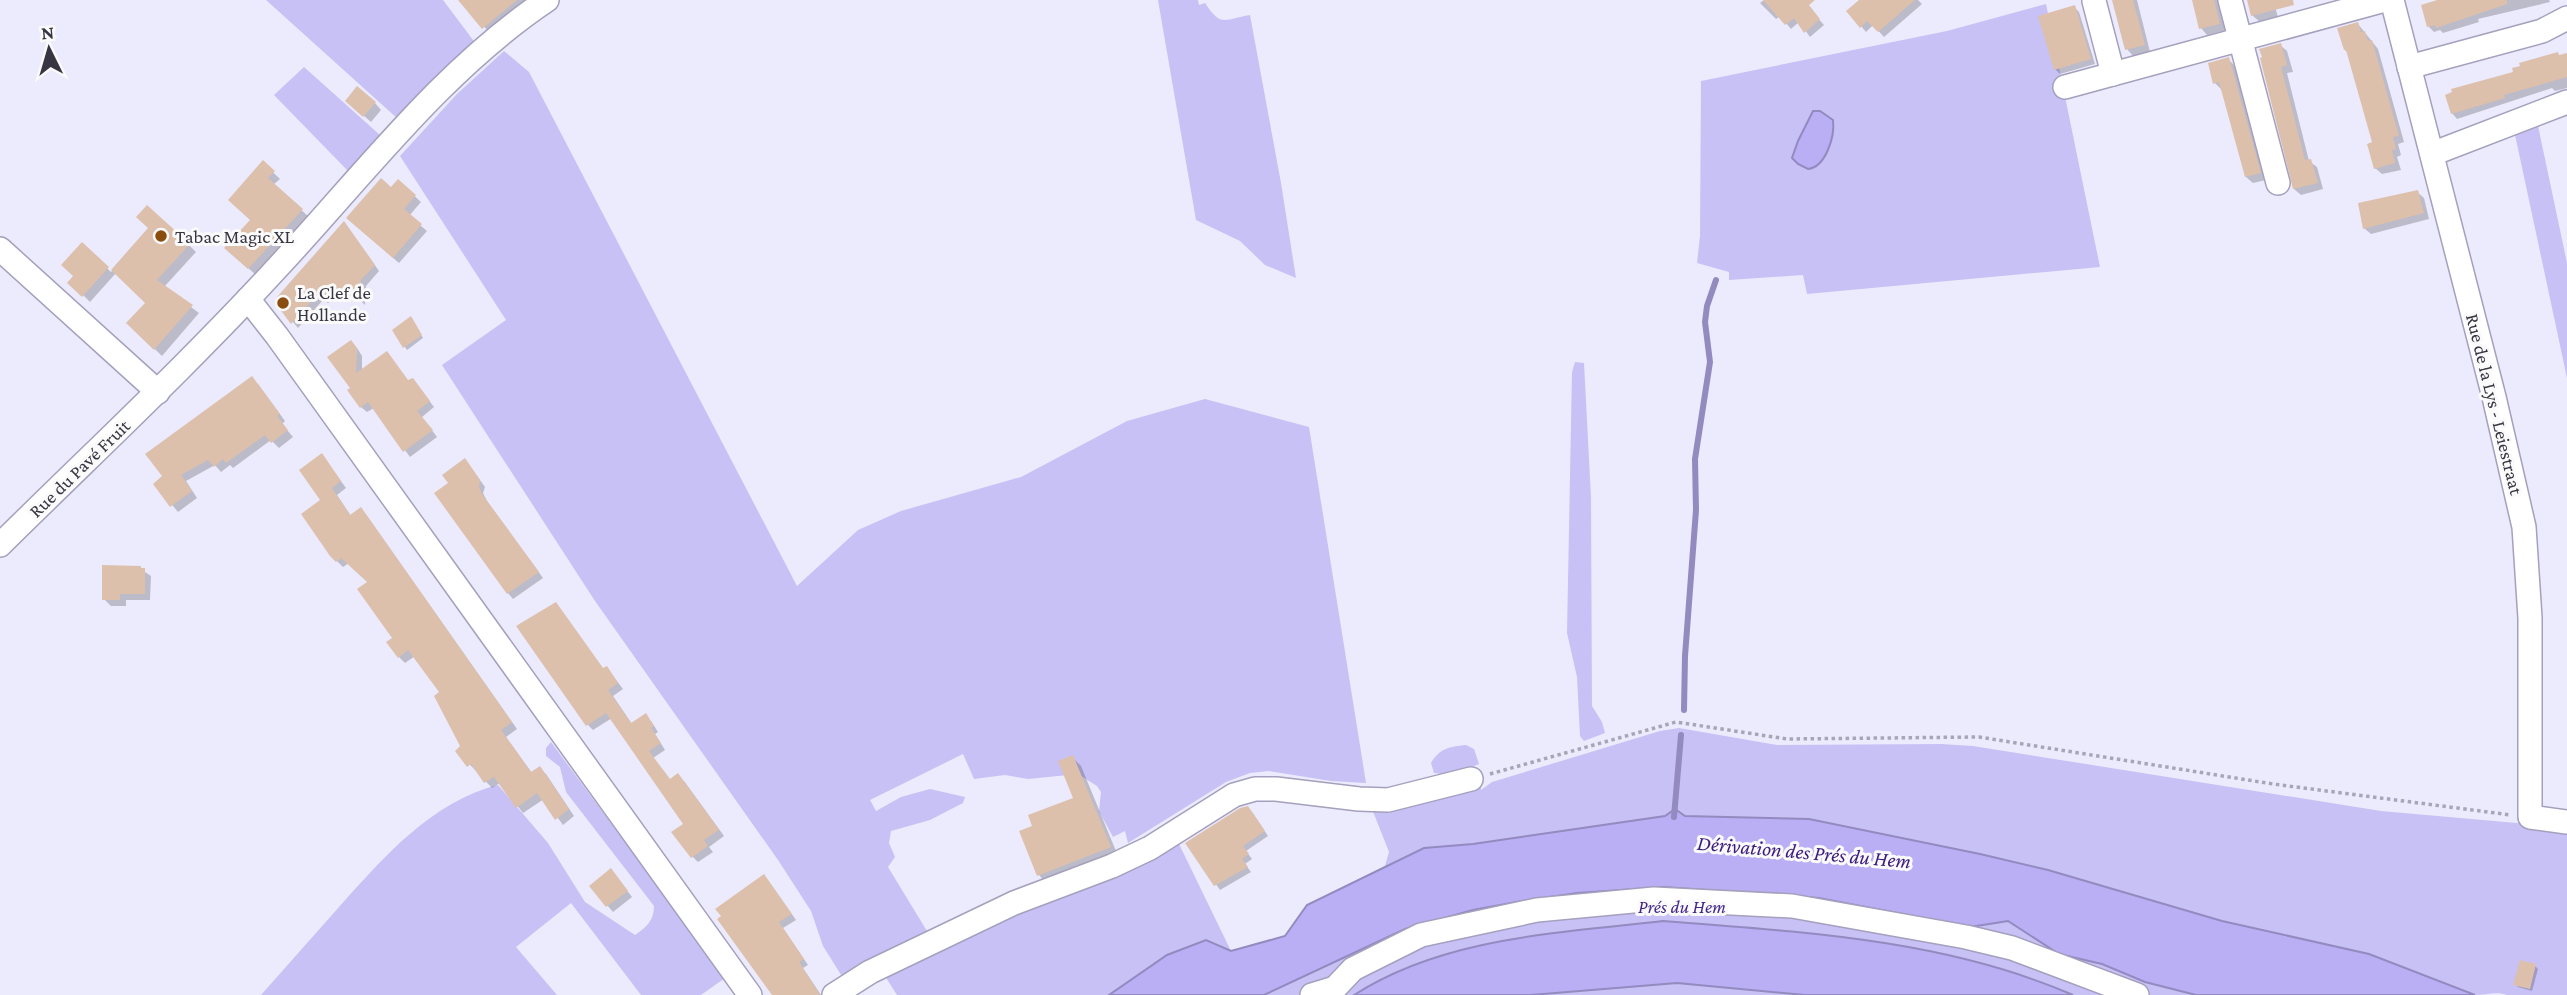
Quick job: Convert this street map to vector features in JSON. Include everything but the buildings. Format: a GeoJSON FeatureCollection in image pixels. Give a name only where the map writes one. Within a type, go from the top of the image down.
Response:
{"type":"FeatureCollection","features":[{"type":"Feature","properties":{"kind":"street","name":"Rue du Pavé Fruit"},"geometry":{"type":"LineString","coordinates":[[0,545],[158,392],[248,299],[432,97],[522,17],[547,0]]}},
{"type":"Feature","properties":{"kind":"street"},"geometry":{"type":"LineString","coordinates":[[2230,0],[2278,183]]}},
{"type":"Feature","properties":{"kind":"street"},"geometry":{"type":"LineString","coordinates":[[2065,87],[2385,0]]}},
{"type":"Feature","properties":{"kind":"street","name":"Rue de la Lys - Leiestraat"},"geometry":{"type":"LineString","coordinates":[[2392,0],[2494,397],[2524,527],[2530,618],[2530,817]]}},
{"type":"Feature","properties":{"kind":"street"},"geometry":{"type":"LineString","coordinates":[[2094,1],[2113,74]]}},
{"type":"Feature","properties":{"kind":"street"},"geometry":{"type":"LineString","coordinates":[[2409,67],[2542,31],[2567,18]]}},
{"type":"Feature","properties":{"kind":"street"},"geometry":{"type":"LineString","coordinates":[[2431,154],[2567,102]]}},
{"type":"Feature","properties":{"kind":"street"},"geometry":{"type":"LineString","coordinates":[[0,249],[158,392]]}},
{"type":"Feature","properties":{"kind":"street"},"geometry":{"type":"LineString","coordinates":[[248,299],[750,995]]}},
{"type":"Feature","properties":{"kind":"street"},"geometry":{"type":"LineString","coordinates":[[834,995],[870,972],[1014,903],[1112,866],[1150,848],[1234,795],[1255,789],[1276,789],[1388,800],[1471,779]]}},
{"type":"Feature","properties":{"kind":"street"},"geometry":{"type":"LineString","coordinates":[[2530,817],[2567,822]]}},
{"type":"Feature","properties":{"kind":"street"},"geometry":{"type":"LineString","coordinates":[[1312,995],[1335,988],[1353,969],[1421,935],[1537,910],[1654,899],[1792,906],[1966,937],[2012,948],[2137,995]]}},
{"type":"Feature","properties":{"kind":"path"},"geometry":{"type":"LineString","coordinates":[[1471,779],[1676,722],[1787,739],[1979,737],[2273,785],[2530,817]]}},
{"type":"Feature","properties":{"kind":"green space"},"geometry":{"type":"Polygon","coordinates":[[[266,0],[443,0],[476,44],[398,119],[266,0]]]}},
{"type":"Feature","properties":{"kind":"green space"},"geometry":{"type":"Polygon","coordinates":[[[1158,0],[1198,0],[1199,5],[1205,3],[1215,16],[1223,20],[1250,15],[1296,278],[1265,265],[1240,241],[1196,220],[1158,0]]]}},
{"type":"Feature","properties":{"kind":"green space"},"geometry":{"type":"Polygon","coordinates":[[[2046,4],[2100,267],[1807,294],[1803,275],[1729,280],[1729,272],[1697,263],[1700,236],[1701,81],[1947,31],[2046,4]]]}},
{"type":"Feature","properties":{"kind":"green space"},"geometry":{"type":"Polygon","coordinates":[[[504,51],[529,72],[797,586],[858,530],[901,511],[1021,477],[1127,421],[1205,399],[1309,427],[1366,783],[1331,781],[1269,771],[1250,773],[1226,782],[1128,843],[1125,831],[1113,837],[1099,811],[1101,792],[1097,786],[1078,774],[1028,779],[1005,775],[974,779],[963,754],[870,800],[876,811],[901,797],[930,789],[965,797],[963,803],[930,820],[891,831],[889,843],[895,857],[888,867],[930,936],[843,978],[823,946],[811,911],[778,860],[595,601],[442,365],[506,320],[400,156],[457,94],[504,51]]]}},
{"type":"Feature","properties":{"kind":"green space"},"geometry":{"type":"Polygon","coordinates":[[[304,67],[381,136],[349,172],[274,95],[304,67]]]}},
{"type":"Feature","properties":{"kind":"green space"},"geometry":{"type":"Polygon","coordinates":[[[2537,121],[2567,263],[2567,378],[2514,130],[2537,121]]]}},
{"type":"Feature","properties":{"kind":"green space"},"geometry":{"type":"Polygon","coordinates":[[[1575,362],[1584,363],[1591,497],[1592,706],[1605,733],[1584,741],[1580,736],[1577,677],[1567,633],[1572,372],[1575,362]]]}},
{"type":"Feature","properties":{"kind":"green space","name":"Prés du Hem"},"geometry":{"type":"Polygon","coordinates":[[[1679,728],[1777,745],[1973,746],[2381,811],[2528,824],[2567,834],[2567,995],[2475,995],[2369,954],[2441,995],[897,995],[883,973],[1018,909],[1120,873],[1179,844],[1231,951],[1285,936],[1307,905],[1385,866],[1389,852],[1372,809],[1480,782],[1481,790],[1492,782],[1660,731],[1679,728]]]}},
{"type":"Feature","properties":{"kind":"green space"},"geometry":{"type":"Polygon","coordinates":[[[551,742],[725,978],[701,995],[641,995],[571,903],[516,947],[557,995],[261,995],[373,869],[410,834],[451,804],[498,785],[548,843],[585,902],[635,935],[643,929],[651,919],[654,906],[566,792],[560,767],[546,756],[546,748],[551,742]]]}},
{"type":"Feature","properties":{"kind":"green space"},"geometry":{"type":"Polygon","coordinates":[[[1466,745],[1474,749],[1479,764],[1452,775],[1434,773],[1431,763],[1438,754],[1466,745]]]}},
{"type":"Feature","properties":{"kind":"water"},"geometry":{"type":"Polygon","coordinates":[[[1813,111],[1820,111],[1833,120],[1833,127],[1831,142],[1824,157],[1820,163],[1808,169],[1792,158],[1813,111]]]}},
{"type":"Feature","properties":{"kind":"water","name":"Dérivation des Prés du Hem"},"geometry":{"type":"Polygon","coordinates":[[[1675,809],[1685,816],[1809,819],[1980,854],[2048,870],[2222,921],[2369,954],[2475,995],[2196,995],[2145,982],[2102,964],[2059,954],[2008,921],[1970,927],[1819,898],[1664,887],[1577,893],[1473,910],[1405,929],[1264,995],[1109,995],[1167,955],[1206,940],[1231,951],[1285,936],[1307,905],[1424,848],[1473,844],[1665,816],[1675,809]]]}},
{"type":"Feature","properties":{"kind":"water"},"geometry":{"type":"Polygon","coordinates":[[[1663,921],[1820,934],[1923,950],[2024,976],[2073,995],[1805,995],[1677,983],[1531,995],[1354,995],[1389,976],[1464,949],[1543,934],[1663,921]]]}},
{"type":"Feature","properties":{"kind":"waterway"},"geometry":{"type":"LineString","coordinates":[[1684,710],[1685,656],[1696,510],[1695,459],[1710,362],[1705,322],[1707,306],[1716,280]]}},
{"type":"Feature","properties":{"kind":"waterway"},"geometry":{"type":"LineString","coordinates":[[1674,817],[1681,735]]}},
{"type":"Feature","properties":{"kind":"place","name":"Tabac Magic XL"},"geometry":{"type":"Point","coordinates":[161,236]}},
{"type":"Feature","properties":{"kind":"place","name":"La Clef de Hollande"},"geometry":{"type":"Point","coordinates":[283,303]}}]}
